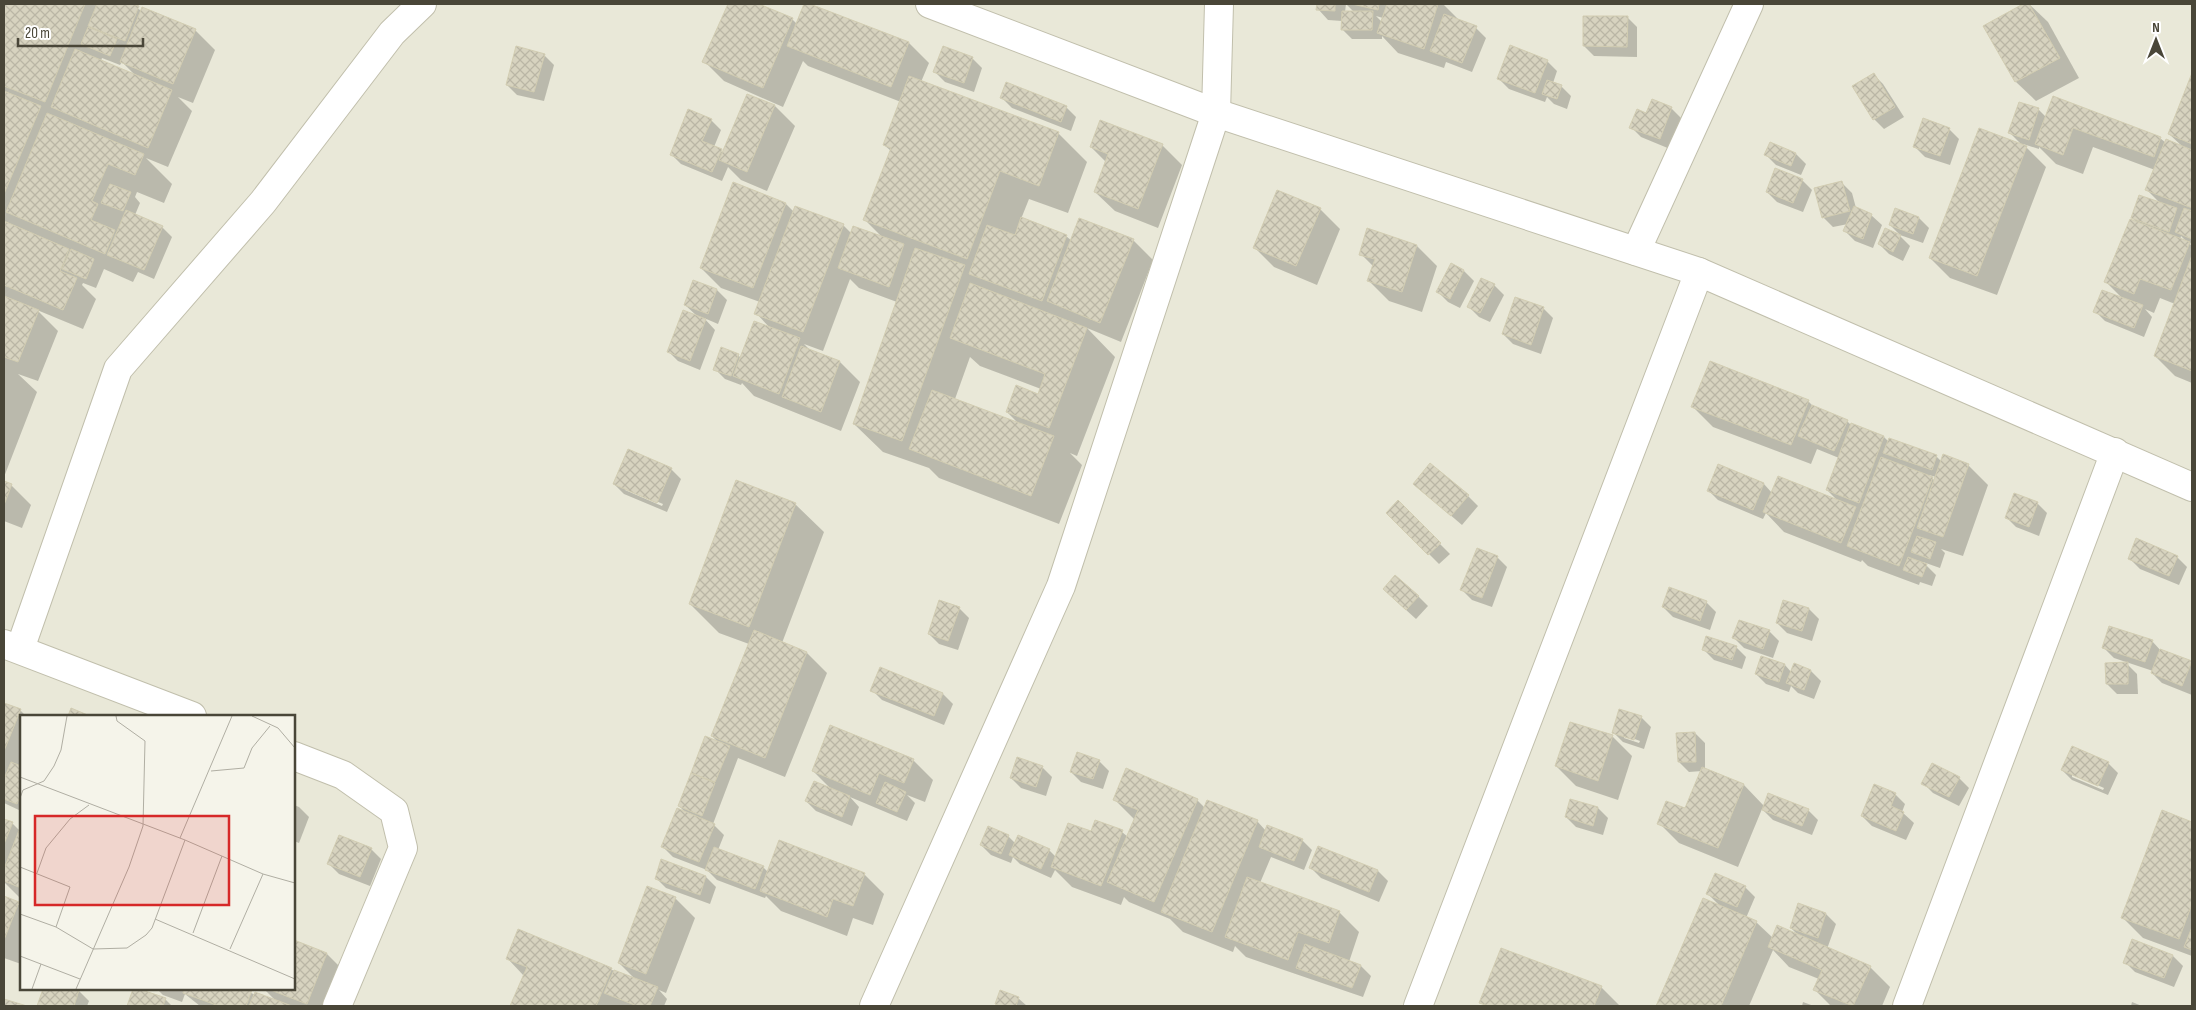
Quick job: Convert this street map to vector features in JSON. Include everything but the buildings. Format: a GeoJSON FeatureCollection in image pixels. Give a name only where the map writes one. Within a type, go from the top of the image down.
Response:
{"type":"FeatureCollection","features":[{"type":"Feature","properties":{"kind":"street"},"geometry":{"type":"LineString","coordinates":[[189,715],[12,646],[118,369],[262,202],[392,33],[422,4]]}},
{"type":"Feature","properties":{"kind":"street"},"geometry":{"type":"LineString","coordinates":[[930,4],[1216,113],[1699,272],[2192,487]]}},
{"type":"Feature","properties":{"kind":"street"},"geometry":{"type":"LineString","coordinates":[[874,1006],[1061,586],[1216,113],[1219,4]]}},
{"type":"Feature","properties":{"kind":"street"},"geometry":{"type":"LineString","coordinates":[[1636,251],[1750,4]]}},
{"type":"Feature","properties":{"kind":"street"},"geometry":{"type":"LineString","coordinates":[[1418,1006],[1699,272]]}},
{"type":"Feature","properties":{"kind":"street"},"geometry":{"type":"LineString","coordinates":[[1907,1006],[2115,452]]}},
{"type":"Feature","properties":{"kind":"street"},"geometry":{"type":"LineString","coordinates":[[295,756],[343,775],[394,811],[403,848],[337,1006]]}},
{"type":"Feature","properties":{"kind":"shaded area"},"geometry":{"type":"Polygon","coordinates":[[[4,4],[2192,4],[2192,1006],[4,1006],[4,4]]]}}]}
